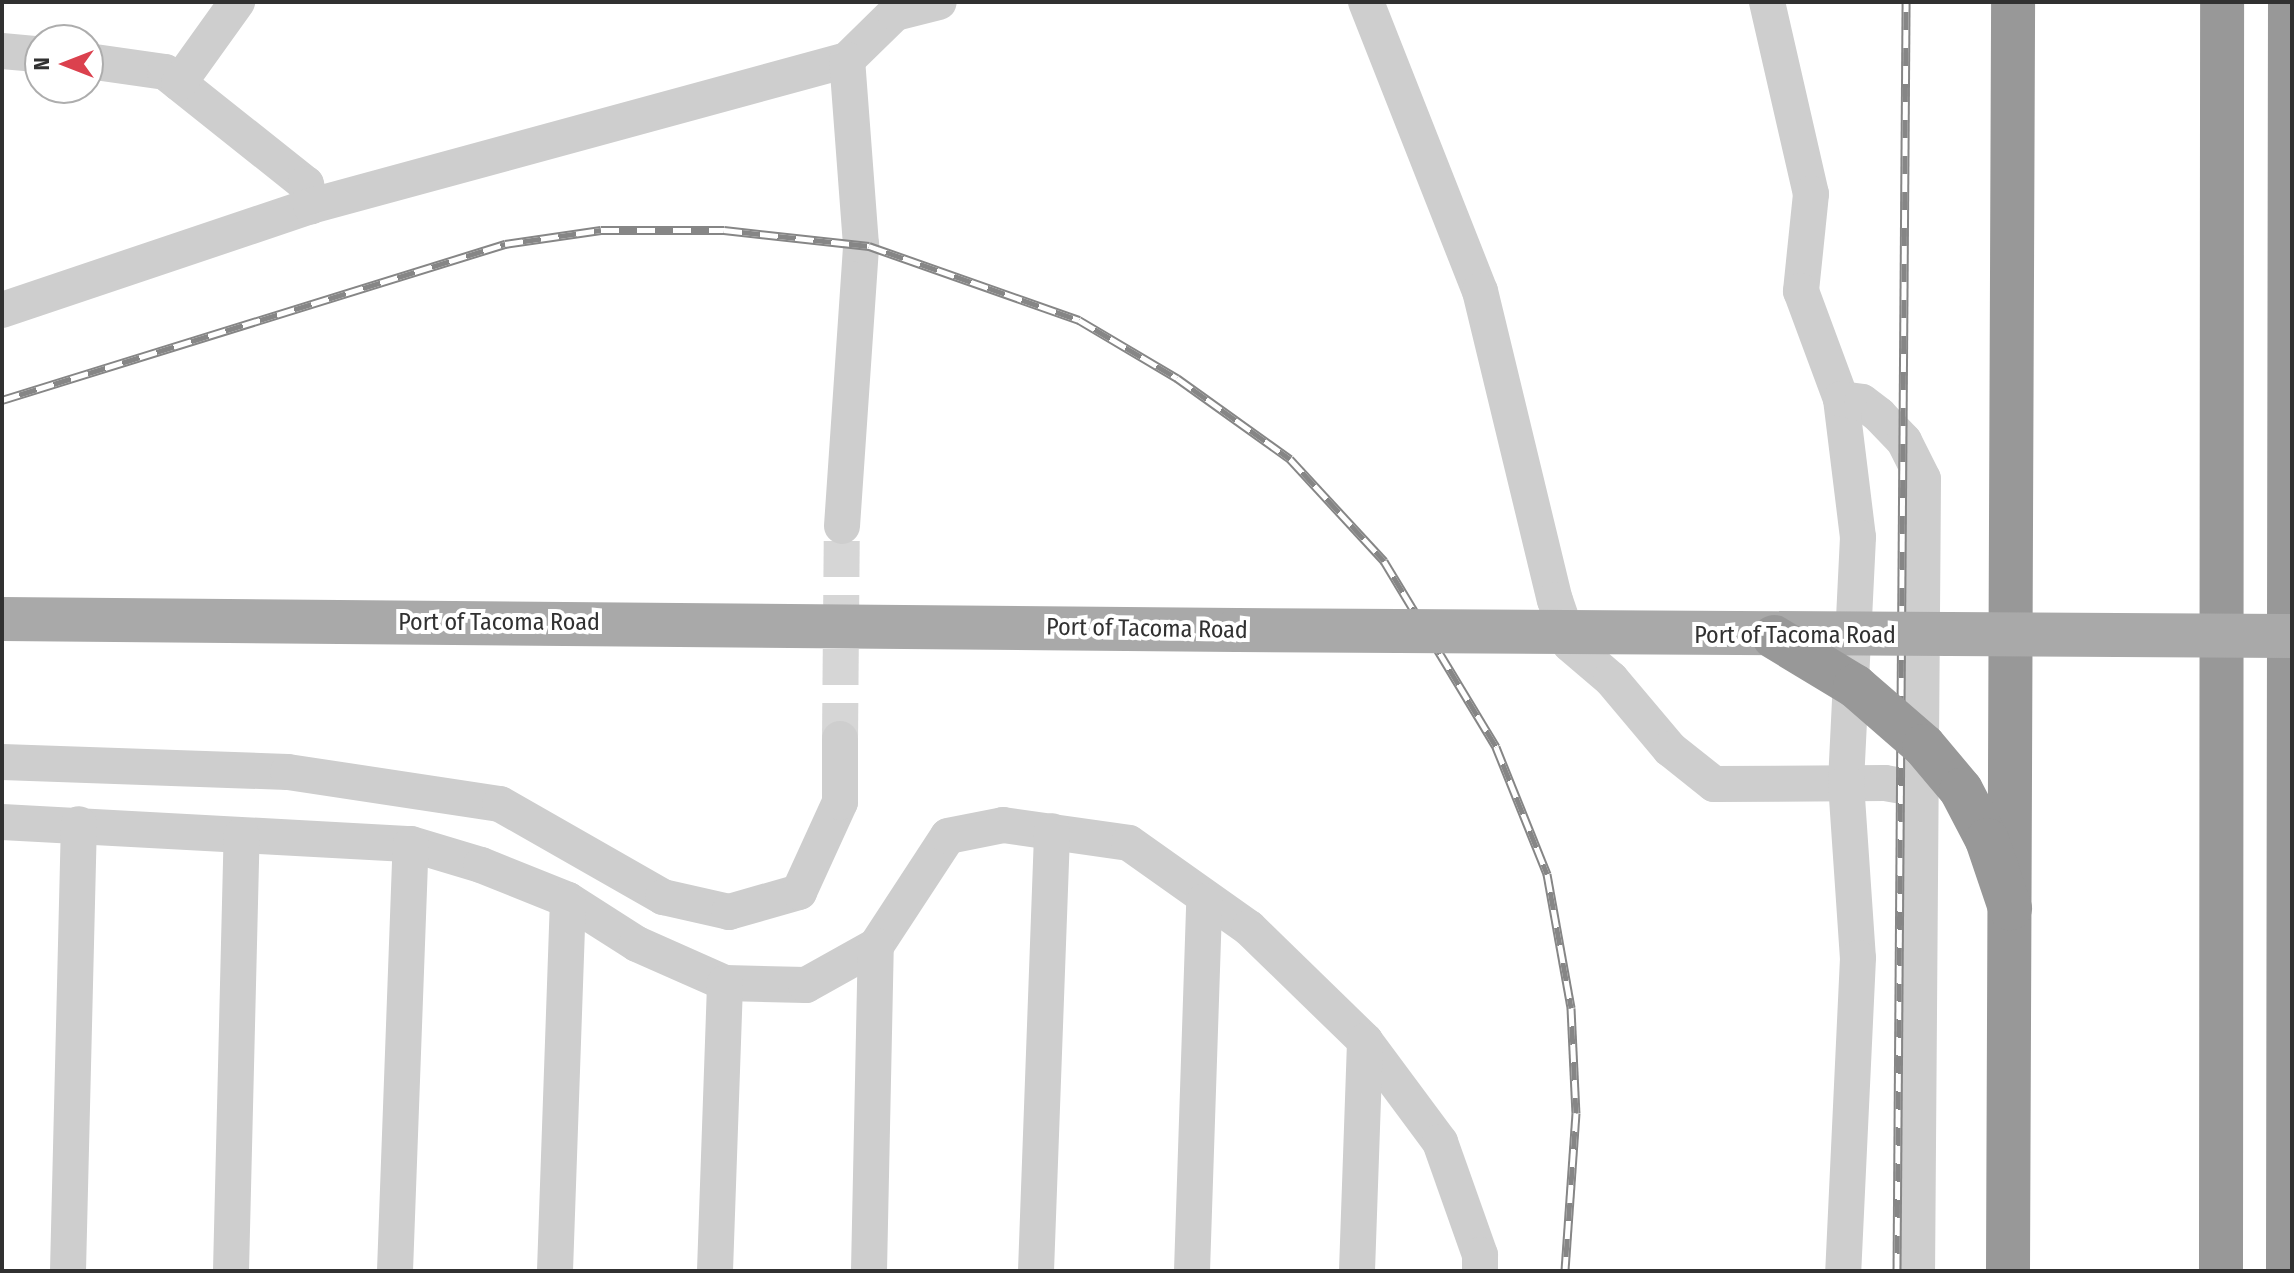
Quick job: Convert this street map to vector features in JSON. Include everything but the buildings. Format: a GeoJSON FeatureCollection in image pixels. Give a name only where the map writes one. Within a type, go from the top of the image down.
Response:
{"type":"FeatureCollection","features":[{"type":"Feature","properties":{"kind":"highway"},"geometry":{"type":"LineString","coordinates":[[2008,1271],[2013,2]]}},
{"type":"Feature","properties":{"kind":"highway"},"geometry":{"type":"LineString","coordinates":[[2221,1271],[2222,2]]}},
{"type":"Feature","properties":{"kind":"highway"},"geometry":{"type":"LineString","coordinates":[[2288,1271],[2290,2]]}},
{"type":"Feature","properties":{"kind":"highway"},"geometry":{"type":"LineString","coordinates":[[1774,637],[1855,686],[1924,746],[1961,790],[1987,840],[2010,908]]}},
{"type":"Feature","properties":{"kind":"main road","name":"Port of Tacoma Road"},"geometry":{"type":"LineString","coordinates":[[2,619],[1154,628],[1774,637],[2292,636]]}},
{"type":"Feature","properties":{"kind":"lane"},"geometry":{"type":"LineString","coordinates":[[179,83],[237,2]]}},
{"type":"Feature","properties":{"kind":"lane"},"geometry":{"type":"LineString","coordinates":[[2,310],[311,206],[847,60],[888,8],[939,2]]}},
{"type":"Feature","properties":{"kind":"lane"},"geometry":{"type":"LineString","coordinates":[[1366,2],[1480,291],[1555,600],[1570,644],[1611,679],[1670,749],[1714,784],[1846,783],[1920,789]]}},
{"type":"Feature","properties":{"kind":"lane"},"geometry":{"type":"LineString","coordinates":[[1767,2],[1811,194],[1801,291],[1841,399],[1858,537],[1846,783],[1858,958],[1843,1271]]}},
{"type":"Feature","properties":{"kind":"lane"},"geometry":{"type":"LineString","coordinates":[[2,51],[24,53]]}},
{"type":"Feature","properties":{"kind":"lane"},"geometry":{"type":"LineString","coordinates":[[842,526],[861,245],[847,60]]}},
{"type":"Feature","properties":{"kind":"lane"},"geometry":{"type":"LineString","coordinates":[[104,63],[165,72],[306,184],[311,206]]}},
{"type":"Feature","properties":{"kind":"lane"},"geometry":{"type":"LineString","coordinates":[[1841,399],[1862,402],[1879,415],[1904,441],[1923,479],[1917,1271]]}},
{"type":"Feature","properties":{"kind":"lane"},"geometry":{"type":"LineString","coordinates":[[2,762],[288,772],[500,804],[663,897],[729,912],[799,892],[840,802],[840,739]]}},
{"type":"Feature","properties":{"kind":"lane"},"geometry":{"type":"LineString","coordinates":[[2,822],[411,844],[481,865],[568,900],[637,944],[725,983],[806,985],[876,946],[948,836],[1003,825],[1129,843],[1204,901],[1249,928],[1365,1041],[1440,1142],[1480,1255],[1480,1271]]}},
{"type":"Feature","properties":{"kind":"lane"},"geometry":{"type":"LineString","coordinates":[[68,1271],[79,824]]}},
{"type":"Feature","properties":{"kind":"lane"},"geometry":{"type":"LineString","coordinates":[[1036,1271],[1052,831]]}},
{"type":"Feature","properties":{"kind":"lane"},"geometry":{"type":"LineString","coordinates":[[231,1271],[242,836]]}},
{"type":"Feature","properties":{"kind":"lane"},"geometry":{"type":"LineString","coordinates":[[395,1271],[411,844]]}},
{"type":"Feature","properties":{"kind":"lane"},"geometry":{"type":"LineString","coordinates":[[555,1271],[568,900]]}},
{"type":"Feature","properties":{"kind":"lane"},"geometry":{"type":"LineString","coordinates":[[1192,1271],[1204,901]]}},
{"type":"Feature","properties":{"kind":"lane"},"geometry":{"type":"LineString","coordinates":[[869,1271],[876,946]]}},
{"type":"Feature","properties":{"kind":"lane"},"geometry":{"type":"LineString","coordinates":[[715,1271],[725,983]]}},
{"type":"Feature","properties":{"kind":"lane"},"geometry":{"type":"LineString","coordinates":[[1357,1271],[1365,1041]]}},
{"type":"Feature","properties":{"kind":"tunnel"},"geometry":{"type":"LineString","coordinates":[[840,739],[842,526]]}},
{"type":"Feature","properties":{"kind":"railway"},"geometry":{"type":"LineString","coordinates":[[1897,1271],[1906,2]]}},
{"type":"Feature","properties":{"kind":"railway"},"geometry":{"type":"LineString","coordinates":[[2,400],[505,244],[601,230],[724,230],[869,246],[1079,320],[1177,378],[1290,459],[1384,561],[1496,747],[1547,874],[1571,1008],[1576,1113],[1565,1271]]}}]}
